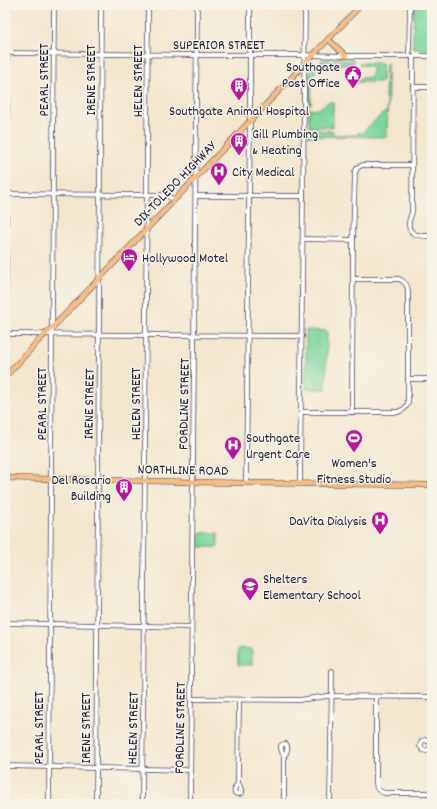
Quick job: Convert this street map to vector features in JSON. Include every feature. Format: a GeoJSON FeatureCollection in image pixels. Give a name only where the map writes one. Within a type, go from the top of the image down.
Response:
{"type":"FeatureCollection","features":[{"type":"Feature","properties":{"kind":"main road","name":"DIX-TOLEDO HIGHWAY"},"geometry":{"type":"LineString","coordinates":[[5,377],[359,6]]}},
{"type":"Feature","properties":{"kind":"main road"},"geometry":{"type":"LineString","coordinates":[[328,39],[346,56]]}},
{"type":"Feature","properties":{"kind":"main road","name":"NORTHLINE ROAD"},"geometry":{"type":"LineString","coordinates":[[5,478],[432,485]]}},
{"type":"Feature","properties":{"kind":"street","name":"PEARL STREET"},"geometry":{"type":"LineString","coordinates":[[49,804],[54,5]]}},
{"type":"Feature","properties":{"kind":"street","name":"IRENE STREET"},"geometry":{"type":"LineString","coordinates":[[96,804],[101,5]]}},
{"type":"Feature","properties":{"kind":"street","name":"HELEN STREET"},"geometry":{"type":"LineString","coordinates":[[142,804],[148,5]]}},
{"type":"Feature","properties":{"kind":"street","name":"FORDLINE STREET"},"geometry":{"type":"LineString","coordinates":[[190,804],[198,5]]}},
{"type":"Feature","properties":{"kind":"street"},"geometry":{"type":"LineString","coordinates":[[246,482],[250,5]]}},
{"type":"Feature","properties":{"kind":"street"},"geometry":{"type":"LineString","coordinates":[[300,483],[305,5]]}},
{"type":"Feature","properties":{"kind":"street"},"geometry":{"type":"LineString","coordinates":[[410,5],[413,87],[412,212],[408,224],[412,232],[419,236],[432,236]]}},
{"type":"Feature","properties":{"kind":"street","name":"SUPERIOR STREET"},"geometry":{"type":"LineString","coordinates":[[6,53],[432,56]]}},
{"type":"Feature","properties":{"kind":"street"},"geometry":{"type":"LineString","coordinates":[[5,386],[6,53]]}},
{"type":"Feature","properties":{"kind":"street"},"geometry":{"type":"LineString","coordinates":[[413,87],[432,87]]}},
{"type":"Feature","properties":{"kind":"street"},"geometry":{"type":"LineString","coordinates":[[352,412],[354,175],[357,169],[363,165],[412,165]]}},
{"type":"Feature","properties":{"kind":"street"},"geometry":{"type":"LineString","coordinates":[[6,194],[147,195],[168,196],[174,200]]}},
{"type":"Feature","properties":{"kind":"street"},"geometry":{"type":"LineString","coordinates":[[196,196],[303,196]]}},
{"type":"Feature","properties":{"kind":"street"},"geometry":{"type":"LineString","coordinates":[[303,239],[353,240]]}},
{"type":"Feature","properties":{"kind":"street"},"geometry":{"type":"LineString","coordinates":[[301,412],[398,412],[403,411],[408,404],[408,286],[403,281],[399,280],[353,279]]}},
{"type":"Feature","properties":{"kind":"street"},"geometry":{"type":"LineString","coordinates":[[5,334],[302,336]]}},
{"type":"Feature","properties":{"kind":"street"},"geometry":{"type":"LineString","coordinates":[[408,379],[432,379]]}},
{"type":"Feature","properties":{"kind":"street"},"geometry":{"type":"LineString","coordinates":[[5,623],[191,627]]}},
{"type":"Feature","properties":{"kind":"street"},"geometry":{"type":"LineString","coordinates":[[330,804],[332,671]]}},
{"type":"Feature","properties":{"kind":"street"},"geometry":{"type":"LineString","coordinates":[[191,699],[299,700],[325,696],[432,697]]}},
{"type":"Feature","properties":{"kind":"street"},"geometry":{"type":"LineString","coordinates":[[376,697],[377,789],[380,792],[385,793],[432,793]]}},
{"type":"Feature","properties":{"kind":"street"},"geometry":{"type":"LineString","coordinates":[[238,783],[239,700]]}},
{"type":"Feature","properties":{"kind":"street"},"geometry":{"type":"LineString","coordinates":[[432,743],[425,740],[422,741],[420,746],[426,751],[432,747]]}},
{"type":"Feature","properties":{"kind":"street"},"geometry":{"type":"LineString","coordinates":[[284,756],[284,804]]}},
{"type":"Feature","properties":{"kind":"street"},"geometry":{"type":"LineString","coordinates":[[5,766],[190,770]]}},
{"type":"Feature","properties":{"kind":"green space"},"geometry":{"type":"Polygon","coordinates":[[[414,5],[432,5],[432,49],[413,49],[414,5]]]}},
{"type":"Feature","properties":{"kind":"green space"},"geometry":{"type":"Polygon","coordinates":[[[323,59],[352,59],[354,62],[320,62],[323,59]]]}},
{"type":"Feature","properties":{"kind":"green space"},"geometry":{"type":"Polygon","coordinates":[[[319,63],[354,63],[352,65],[324,66],[317,69],[315,67],[319,63]]]}},
{"type":"Feature","properties":{"kind":"green space"},"geometry":{"type":"Polygon","coordinates":[[[359,63],[382,63],[382,81],[350,82],[359,81],[361,78],[368,77],[372,74],[372,69],[370,66],[360,65],[359,63]]]}},
{"type":"Feature","properties":{"kind":"green space"},"geometry":{"type":"Polygon","coordinates":[[[386,63],[388,83],[387,137],[308,136],[309,130],[333,131],[333,135],[358,135],[358,132],[361,134],[381,115],[387,112],[387,101],[385,98],[386,63]]]}},
{"type":"Feature","properties":{"kind":"green space"},"geometry":{"type":"Polygon","coordinates":[[[313,68],[316,71],[312,82],[311,104],[309,105],[309,73],[313,68]]]}},
{"type":"Feature","properties":{"kind":"green space"},"geometry":{"type":"Polygon","coordinates":[[[328,102],[333,102],[333,127],[309,127],[309,109],[319,109],[328,102]]]}},
{"type":"Feature","properties":{"kind":"green space"},"geometry":{"type":"Polygon","coordinates":[[[306,330],[327,331],[326,389],[306,389],[306,330]]]}},
{"type":"Feature","properties":{"kind":"green space"},"geometry":{"type":"Polygon","coordinates":[[[199,533],[218,533],[218,547],[199,547],[199,533]]]}},
{"type":"Feature","properties":{"kind":"green space"},"geometry":{"type":"Polygon","coordinates":[[[239,648],[252,649],[252,665],[238,665],[239,648]]]}},
{"type":"Feature","properties":{"kind":"place","name":"Southgate Post Office"},"geometry":{"type":"Point","coordinates":[353,89]}},
{"type":"Feature","properties":{"kind":"place","name":"Southgate Animal Hospital"},"geometry":{"type":"Point","coordinates":[239,101]}},
{"type":"Feature","properties":{"kind":"place","name":"Gill Plumbing & Heating"},"geometry":{"type":"Point","coordinates":[239,156]}},
{"type":"Feature","properties":{"kind":"place","name":"City Medical"},"geometry":{"type":"Point","coordinates":[219,186]}},
{"type":"Feature","properties":{"kind":"place","name":"Hollywood Motel"},"geometry":{"type":"Point","coordinates":[129,272]}},
{"type":"Feature","properties":{"kind":"place","name":"Women's Fitness Studio"},"geometry":{"type":"Point","coordinates":[354,453]}},
{"type":"Feature","properties":{"kind":"place","name":"Southgate Urgent Care"},"geometry":{"type":"Point","coordinates":[233,460]}},
{"type":"Feature","properties":{"kind":"place","name":"Del Rosario Building"},"geometry":{"type":"Point","coordinates":[124,502]}},
{"type":"Feature","properties":{"kind":"place","name":"DaVita Dialysis"},"geometry":{"type":"Point","coordinates":[380,535]}},
{"type":"Feature","properties":{"kind":"place","name":"Shelters Elementary School"},"geometry":{"type":"Point","coordinates":[250,601]}}]}
